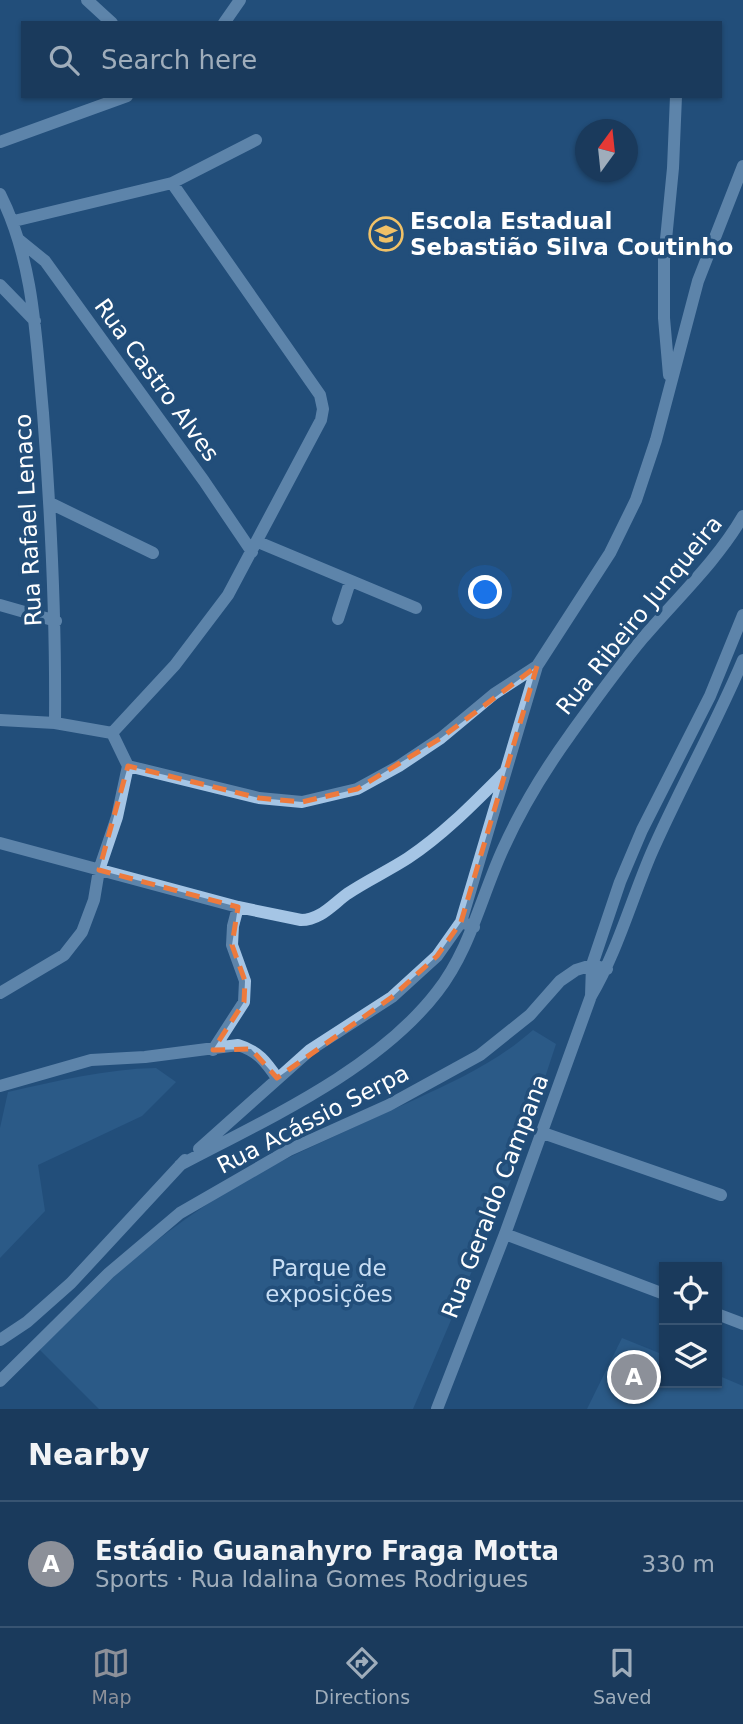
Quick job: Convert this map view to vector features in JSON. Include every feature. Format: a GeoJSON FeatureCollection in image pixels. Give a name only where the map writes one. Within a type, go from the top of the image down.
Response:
{"type":"FeatureCollection","features":[{"type":"Feature","properties":{"kind":"street"},"geometry":{"type":"LineString","coordinates":[[87,0],[111,21]]}},
{"type":"Feature","properties":{"kind":"street"},"geometry":{"type":"LineString","coordinates":[[225,21],[240,0]]}},
{"type":"Feature","properties":{"kind":"street"},"geometry":{"type":"LineString","coordinates":[[0,142],[121,98]]}},
{"type":"Feature","properties":{"kind":"street"},"geometry":{"type":"LineString","coordinates":[[670,384],[664,318],[664,260],[673,169],[676,98]]}},
{"type":"Feature","properties":{"kind":"street"},"geometry":{"type":"LineString","coordinates":[[14,221],[172,183],[256,140]]}},
{"type":"Feature","properties":{"kind":"street"},"geometry":{"type":"LineString","coordinates":[[180,1165],[342,1077],[398,1032],[436,993],[467,924],[505,772],[537,666],[610,553],[636,500],[656,440],[698,281],[743,166]]}},
{"type":"Feature","properties":{"kind":"street"},"geometry":{"type":"LineString","coordinates":[[112,733],[175,665],[228,595],[321,420],[323,409],[320,394],[172,183]]}},
{"type":"Feature","properties":{"kind":"street","name":"Rua Rafael Lenaco"},"geometry":{"type":"LineString","coordinates":[[0,194],[14,221],[35,321],[50,503],[56,621],[55,723]]}},
{"type":"Feature","properties":{"kind":"street","name":"Rua Castro Alves"},"geometry":{"type":"LineString","coordinates":[[19,240],[45,261],[255,547]]}},
{"type":"Feature","properties":{"kind":"street"},"geometry":{"type":"LineString","coordinates":[[0,285],[35,321]]}},
{"type":"Feature","properties":{"kind":"street"},"geometry":{"type":"LineString","coordinates":[[50,503],[153,553]]}},
{"type":"Feature","properties":{"kind":"street","name":"Rua Ribeiro Junqueira"},"geometry":{"type":"LineString","coordinates":[[467,924],[533,790],[570,735],[641,641],[730,538],[743,516]]}},
{"type":"Feature","properties":{"kind":"street"},"geometry":{"type":"LineString","coordinates":[[255,547],[415,608]]}},
{"type":"Feature","properties":{"kind":"street"},"geometry":{"type":"LineString","coordinates":[[338,619],[350,582]]}},
{"type":"Feature","properties":{"kind":"street"},"geometry":{"type":"LineString","coordinates":[[0,605],[56,621]]}},
{"type":"Feature","properties":{"kind":"street"},"geometry":{"type":"LineString","coordinates":[[743,615],[710,696],[642,830],[620,882],[592,965],[607,969],[652,853],[743,660]]}},
{"type":"Feature","properties":{"kind":"street"},"geometry":{"type":"LineString","coordinates":[[128,766],[259,799],[302,802],[357,789],[399,766],[441,738],[494,694],[537,666]]}},
{"type":"Feature","properties":{"kind":"street"},"geometry":{"type":"LineString","coordinates":[[710,696],[724,705]]}},
{"type":"Feature","properties":{"kind":"street"},"geometry":{"type":"LineString","coordinates":[[0,720],[55,723],[112,733]]}},
{"type":"Feature","properties":{"kind":"street"},"geometry":{"type":"LineString","coordinates":[[0,1001],[4,991],[64,955],[82,932],[94,900],[99,870],[117,817],[128,766],[112,733]]}},
{"type":"Feature","properties":{"kind":"street"},"geometry":{"type":"LineString","coordinates":[[0,843],[238,907],[301,920],[316,918],[346,895],[430,842],[463,815],[505,772]]}},
{"type":"Feature","properties":{"kind":"street"},"geometry":{"type":"LineString","coordinates":[[214,1050],[244,1002],[245,981],[232,945],[238,907]]}},
{"type":"Feature","properties":{"kind":"street"},"geometry":{"type":"LineString","coordinates":[[0,1340],[27,1322],[71,1283],[180,1165],[238,1116],[277,1078],[310,1050],[392,997],[438,956],[467,924]]}},
{"type":"Feature","properties":{"kind":"street","name":"Rua Geraldo Campana"},"geometry":{"type":"LineString","coordinates":[[592,965],[592,996]]}},
{"type":"Feature","properties":{"kind":"street","name":"Rua Acássio Serpa"},"geometry":{"type":"LineString","coordinates":[[0,1381],[109,1273],[180,1213],[289,1150],[389,1105],[481,1055],[530,1015],[560,981],[576,970],[592,965]]}},
{"type":"Feature","properties":{"kind":"street","name":"Rua Geraldo Campana"},"geometry":{"type":"LineString","coordinates":[[437,1409],[543,1133],[592,996],[607,969]]}},
{"type":"Feature","properties":{"kind":"street"},"geometry":{"type":"LineString","coordinates":[[0,1086],[91,1060],[214,1050],[238,1045],[251,1049],[264,1059],[277,1078]]}},
{"type":"Feature","properties":{"kind":"street"},"geometry":{"type":"LineString","coordinates":[[543,1133],[721,1195]]}},
{"type":"Feature","properties":{"kind":"street"},"geometry":{"type":"LineString","coordinates":[[505,1234],[659,1292]]}},
{"type":"Feature","properties":{"kind":"street"},"geometry":{"type":"LineString","coordinates":[[722,1316],[743,1324]]}},
{"type":"Feature","properties":{"kind":"highlighted area"},"geometry":{"type":"Polygon","coordinates":[[[537,666],[461,922],[437,956],[392,997],[277,1078],[251,1049],[213,1050],[244,1002],[245,981],[232,945],[238,907],[99,870],[128,766],[259,798],[302,802],[357,789],[441,738],[537,666]]]}},
{"type":"Feature","properties":{"kind":"green space","name":"Parque de exposições"},"geometry":{"type":"Polygon","coordinates":[[[533,1030],[556,1044],[513,1175],[413,1409],[99,1409],[40,1350],[125,1266],[222,1194],[292,1156],[461,1078],[505,1052],[533,1030]]]}},
{"type":"Feature","properties":{"kind":"green space"},"geometry":{"type":"Polygon","coordinates":[[[156,1068],[176,1082],[142,1116],[38,1165],[45,1211],[0,1258],[0,1128],[8,1092],[100,1073],[156,1068]]]}},
{"type":"Feature","properties":{"kind":"green space"},"geometry":{"type":"Polygon","coordinates":[[[622,1338],[659,1353],[659,1388],[722,1388],[722,1377],[743,1386],[743,1409],[587,1409],[622,1338]]]}},
{"type":"Feature","properties":{"kind":"place","name":"Escola Estadual Sebastião Silva Coutinho"},"geometry":{"type":"Point","coordinates":[386,234]}},
{"type":"Feature","properties":{"kind":"place","name":"Estádio Guanahyro Fraga Motta"},"geometry":{"type":"Point","coordinates":[634,1377]}}]}
